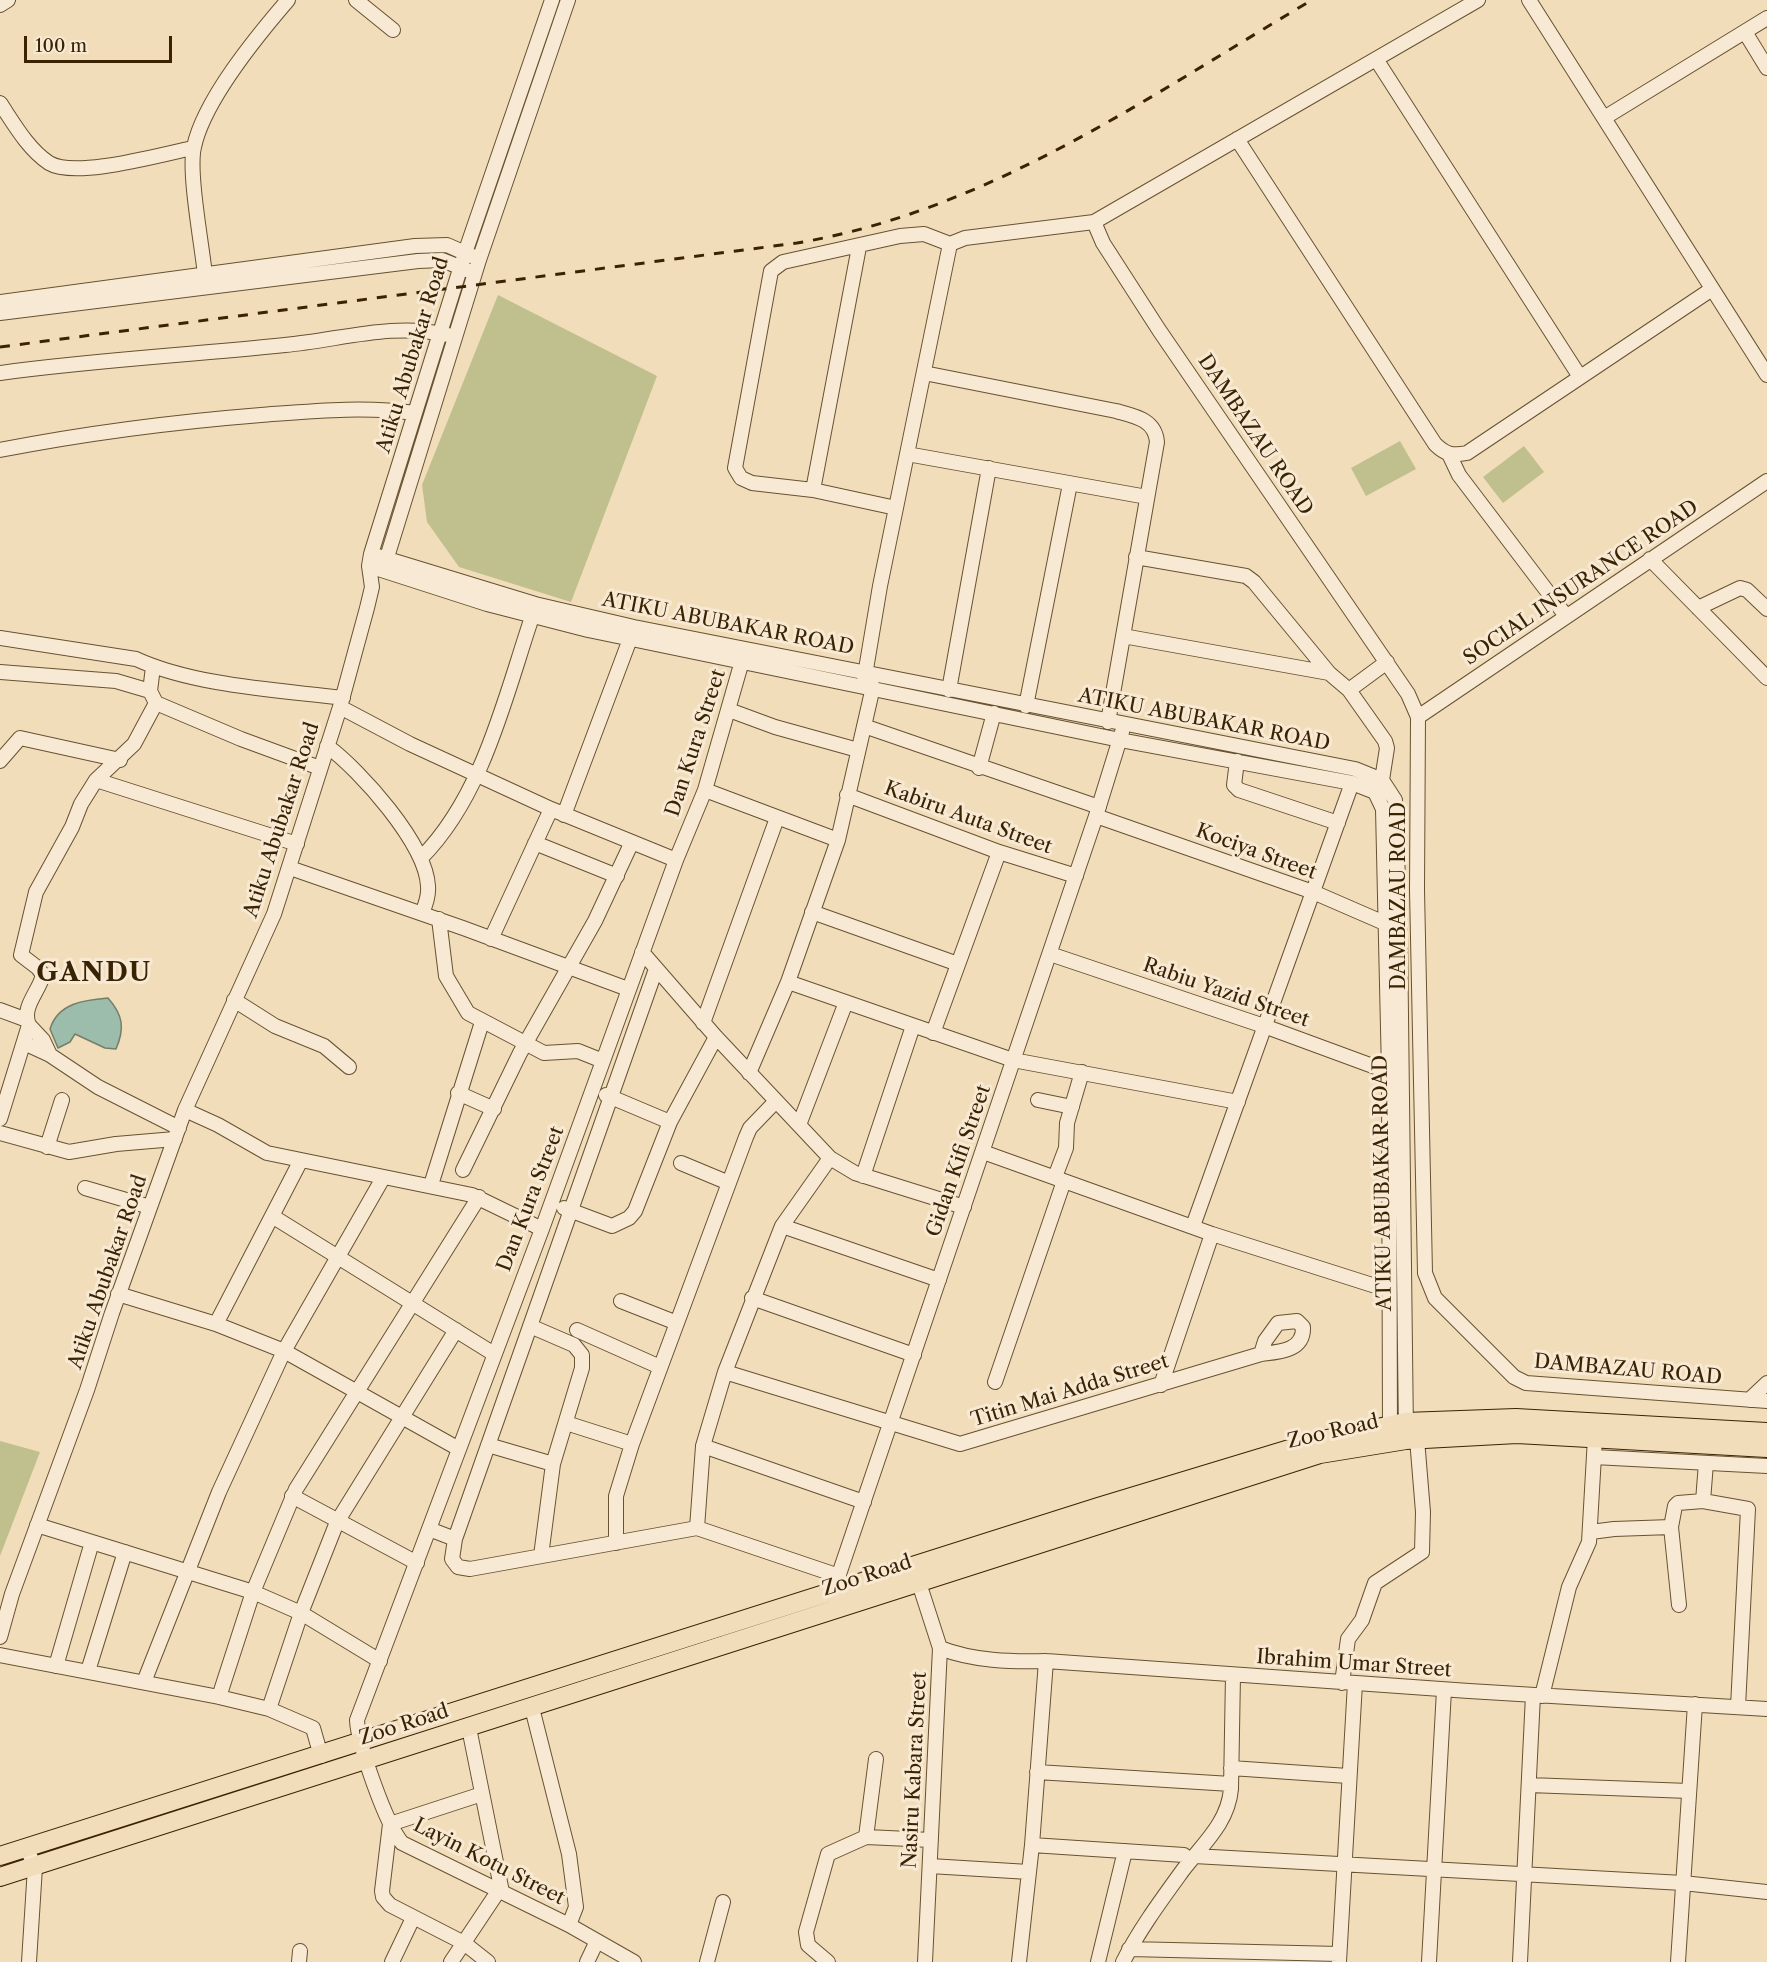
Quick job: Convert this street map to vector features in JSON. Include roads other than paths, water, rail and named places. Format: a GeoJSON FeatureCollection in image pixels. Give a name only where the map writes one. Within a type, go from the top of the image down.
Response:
{"type":"FeatureCollection","features":[{"type":"Feature","properties":{"kind":"main road","name":"Zoo Road"},"geometry":{"type":"LineString","coordinates":[[0,1856],[1309,1443],[1516,1418],[1763,1452]]}},
{"type":"Feature","properties":{"kind":"main road","name":"Zoo Road"},"geometry":{"type":"LineString","coordinates":[[0,1877],[532,1708],[836,1592],[919,1583],[1320,1454],[1401,1433],[1517,1434],[1595,1438],[1763,1452]]}},
{"type":"Feature","properties":{"kind":"street"},"geometry":{"type":"LineString","coordinates":[[0,5],[8,0]]}},
{"type":"Feature","properties":{"kind":"street"},"geometry":{"type":"LineString","coordinates":[[205,275],[194,148],[217,98],[259,34],[288,0]]}},
{"type":"Feature","properties":{"kind":"street"},"geometry":{"type":"LineString","coordinates":[[356,0],[393,30]]}},
{"type":"Feature","properties":{"kind":"street","name":"Atiku Abubakar Road"},"geometry":{"type":"LineString","coordinates":[[0,1637],[12,1594],[87,1390],[118,1294],[185,1110],[264,938],[290,868],[341,702],[416,413],[440,333],[465,253],[552,0]]}},
{"type":"Feature","properties":{"kind":"street"},"geometry":{"type":"LineString","coordinates":[[568,0],[377,562],[532,617],[630,639],[744,656]]}},
{"type":"Feature","properties":{"kind":"street"},"geometry":{"type":"LineString","coordinates":[[896,508],[813,490],[752,483],[741,478],[735,468],[757,335],[773,267],[794,260],[900,236],[924,234],[950,244],[964,238],[1094,222],[1478,0]]}},
{"type":"Feature","properties":{"kind":"street"},"geometry":{"type":"LineString","coordinates":[[1529,0],[1767,375]]}},
{"type":"Feature","properties":{"kind":"street"},"geometry":{"type":"LineString","coordinates":[[1604,118],[1767,18]]}},
{"type":"Feature","properties":{"kind":"street"},"geometry":{"type":"LineString","coordinates":[[1745,32],[1767,68]]}},
{"type":"Feature","properties":{"kind":"street"},"geometry":{"type":"LineString","coordinates":[[1376,59],[1580,377]]}},
{"type":"Feature","properties":{"kind":"street"},"geometry":{"type":"LineString","coordinates":[[0,103],[31,147],[57,167],[104,166],[194,148]]}},
{"type":"Feature","properties":{"kind":"street"},"geometry":{"type":"LineString","coordinates":[[1238,139],[1435,444],[1449,454],[1459,475],[1566,616]]}},
{"type":"Feature","properties":{"kind":"street","name":"DAMBAZAU ROAD"},"geometry":{"type":"LineString","coordinates":[[1094,222],[1102,243],[1387,662],[1408,694],[1418,717],[1418,949],[1425,1273],[1432,1292],[1514,1377],[1537,1386],[1767,1401]]}},
{"type":"Feature","properties":{"kind":"street"},"geometry":{"type":"LineString","coordinates":[[749,1073],[788,982],[837,840],[864,726],[867,681],[896,508],[950,244]]}},
{"type":"Feature","properties":{"kind":"street"},"geometry":{"type":"LineString","coordinates":[[0,302],[415,246],[447,245],[465,253],[477,267]]}},
{"type":"Feature","properties":{"kind":"street"},"geometry":{"type":"LineString","coordinates":[[813,490],[859,247]]}},
{"type":"Feature","properties":{"kind":"street"},"geometry":{"type":"LineString","coordinates":[[0,313],[368,266],[442,260],[461,267],[477,267]]}},
{"type":"Feature","properties":{"kind":"street"},"geometry":{"type":"LineString","coordinates":[[1449,454],[1467,453],[1712,289]]}},
{"type":"Feature","properties":{"kind":"street"},"geometry":{"type":"LineString","coordinates":[[0,374],[182,353],[310,343],[379,331],[440,333],[455,337]]}},
{"type":"Feature","properties":{"kind":"street"},"geometry":{"type":"LineString","coordinates":[[924,373],[1099,407],[1141,417],[1151,426],[1157,438],[1108,722]]}},
{"type":"Feature","properties":{"kind":"street"},"geometry":{"type":"LineString","coordinates":[[0,450],[69,436],[189,421],[360,407],[416,413]]}},
{"type":"Feature","properties":{"kind":"street"},"geometry":{"type":"LineString","coordinates":[[907,454],[1147,497]]}},
{"type":"Feature","properties":{"kind":"street"},"geometry":{"type":"LineString","coordinates":[[949,690],[989,468]]}},
{"type":"Feature","properties":{"kind":"street","name":"SOCIAL INSURANCE ROAD"},"geometry":{"type":"LineString","coordinates":[[1418,717],[1767,481]]}},
{"type":"Feature","properties":{"kind":"street"},"geometry":{"type":"LineString","coordinates":[[1026,706],[1071,484]]}},
{"type":"Feature","properties":{"kind":"street"},"geometry":{"type":"LineString","coordinates":[[1136,557],[1246,576],[1329,673],[1349,690],[1385,741],[1387,748],[1382,780]]}},
{"type":"Feature","properties":{"kind":"street"},"geometry":{"type":"LineString","coordinates":[[1650,559],[1767,678]]}},
{"type":"Feature","properties":{"kind":"street","name":"ATIKU ABUBAKAR ROAD"},"geometry":{"type":"LineString","coordinates":[[377,562],[744,656],[867,681],[949,690],[1355,769],[1382,780],[1395,800],[1400,932],[1401,1433]]}},
{"type":"Feature","properties":{"kind":"street"},"geometry":{"type":"LineString","coordinates":[[1698,608],[1740,588],[1747,590],[1767,609]]}},
{"type":"Feature","properties":{"kind":"street"},"geometry":{"type":"LineString","coordinates":[[421,858],[434,843],[478,775],[532,617]]}},
{"type":"Feature","properties":{"kind":"street"},"geometry":{"type":"LineString","coordinates":[[1123,636],[1329,673]]}},
{"type":"Feature","properties":{"kind":"street"},"geometry":{"type":"LineString","coordinates":[[0,638],[136,659],[153,667],[202,679],[341,702],[410,744],[558,812],[676,860]]}},
{"type":"Feature","properties":{"kind":"street"},"geometry":{"type":"LineString","coordinates":[[491,939],[535,843],[558,812],[630,639]]}},
{"type":"Feature","properties":{"kind":"street","name":"Dan Kura Street"},"geometry":{"type":"LineString","coordinates":[[367,1761],[357,1720],[552,1203],[676,860],[705,790],[744,656]]}},
{"type":"Feature","properties":{"kind":"street"},"geometry":{"type":"LineString","coordinates":[[1349,690],[1387,662]]}},
{"type":"Feature","properties":{"kind":"street"},"geometry":{"type":"LineString","coordinates":[[0,1119],[24,1042],[30,1002],[43,975],[38,968],[21,955],[36,892],[72,827],[81,804],[96,780],[120,760],[134,744],[153,697],[153,667]]}},
{"type":"Feature","properties":{"kind":"street"},"geometry":{"type":"LineString","coordinates":[[0,672],[116,681],[241,739],[320,768]]}},
{"type":"Feature","properties":{"kind":"street"},"geometry":{"type":"LineString","coordinates":[[867,681],[994,713],[1120,740],[1352,783],[1374,792],[1383,809],[1389,1072],[1388,1290],[1401,1433],[1423,1512],[1422,1552],[1376,1583],[1362,1620],[1348,1639],[1346,1864],[1339,1958],[1129,1949]]}},
{"type":"Feature","properties":{"kind":"street"},"geometry":{"type":"LineString","coordinates":[[729,710],[776,727],[858,750]]}},
{"type":"Feature","properties":{"kind":"street"},"geometry":{"type":"LineString","coordinates":[[979,768],[994,713]]}},
{"type":"Feature","properties":{"kind":"street","name":"Gidan Kifi Street"},"geometry":{"type":"LineString","coordinates":[[836,1592],[890,1424],[1098,811],[1123,724]]}},
{"type":"Feature","properties":{"kind":"street","name":"Kociya Street"},"geometry":{"type":"LineString","coordinates":[[864,726],[1313,892],[1384,921],[1418,949]]}},
{"type":"Feature","properties":{"kind":"street"},"geometry":{"type":"LineString","coordinates":[[0,761],[20,738],[120,760]]}},
{"type":"Feature","properties":{"kind":"street"},"geometry":{"type":"LineString","coordinates":[[327,746],[349,763],[366,781],[414,844],[429,884],[422,913]]}},
{"type":"Feature","properties":{"kind":"street"},"geometry":{"type":"LineString","coordinates":[[1237,761],[1234,785],[1239,790],[1338,823]]}},
{"type":"Feature","properties":{"kind":"street"},"geometry":{"type":"LineString","coordinates":[[96,780],[297,844]]}},
{"type":"Feature","properties":{"kind":"street"},"geometry":{"type":"LineString","coordinates":[[1193,1226],[1352,783]]}},
{"type":"Feature","properties":{"kind":"street"},"geometry":{"type":"LineString","coordinates":[[705,790],[837,840]]}},
{"type":"Feature","properties":{"kind":"street","name":"Kabiru Auta Street"},"geometry":{"type":"LineString","coordinates":[[847,795],[999,852],[1076,876]]}},
{"type":"Feature","properties":{"kind":"street"},"geometry":{"type":"LineString","coordinates":[[703,1023],[777,818]]}},
{"type":"Feature","properties":{"kind":"street"},"geometry":{"type":"LineString","coordinates":[[535,843],[617,876]]}},
{"type":"Feature","properties":{"kind":"street"},"geometry":{"type":"LineString","coordinates":[[463,1170],[526,1042],[569,968],[632,844]]}},
{"type":"Feature","properties":{"kind":"street"},"geometry":{"type":"LineString","coordinates":[[933,1033],[999,852]]}},
{"type":"Feature","properties":{"kind":"street"},"geometry":{"type":"LineString","coordinates":[[290,868],[439,919],[628,989]]}},
{"type":"Feature","properties":{"kind":"street"},"geometry":{"type":"LineString","coordinates":[[812,912],[958,964]]}},
{"type":"Feature","properties":{"kind":"street"},"geometry":{"type":"LineString","coordinates":[[439,919],[446,976],[464,1009],[482,1022],[547,1053],[578,1051],[603,1061]]}},
{"type":"Feature","properties":{"kind":"street"},"geometry":{"type":"LineString","coordinates":[[642,952],[703,1023],[830,1158],[862,1176],[964,1207]]}},
{"type":"Feature","properties":{"kind":"street","name":"Rabiu Yazid Street"},"geometry":{"type":"LineString","coordinates":[[1050,954],[1264,1026],[1389,1072]]}},
{"type":"Feature","properties":{"kind":"street"},"geometry":{"type":"LineString","coordinates":[[656,969],[455,1539],[452,1559],[458,1567],[470,1569],[697,1528],[836,1592]]}},
{"type":"Feature","properties":{"kind":"street"},"geometry":{"type":"LineString","coordinates":[[788,982],[1013,1060],[1238,1102]]}},
{"type":"Feature","properties":{"kind":"street"},"geometry":{"type":"LineString","coordinates":[[234,1000],[275,1026],[324,1046],[349,1067]]}},
{"type":"Feature","properties":{"kind":"street"},"geometry":{"type":"LineString","coordinates":[[799,1125],[846,1002]]}},
{"type":"Feature","properties":{"kind":"street"},"geometry":{"type":"LineString","coordinates":[[0,1010],[28,1023],[43,1040],[50,1055]]}},
{"type":"Feature","properties":{"kind":"street"},"geometry":{"type":"LineString","coordinates":[[431,1185],[482,1022]]}},
{"type":"Feature","properties":{"kind":"street"},"geometry":{"type":"LineString","coordinates":[[862,1176],[914,1026]]}},
{"type":"Feature","properties":{"kind":"street"},"geometry":{"type":"LineString","coordinates":[[552,1203],[612,1226],[629,1218],[634,1211],[670,1122],[716,1037]]}},
{"type":"Feature","properties":{"kind":"street"},"geometry":{"type":"LineString","coordinates":[[24,1042],[50,1055],[177,1133]]}},
{"type":"Feature","properties":{"kind":"street"},"geometry":{"type":"LineString","coordinates":[[995,1382],[1060,1179],[1067,1145],[1066,1130],[1082,1072]]}},
{"type":"Feature","properties":{"kind":"street"},"geometry":{"type":"LineString","coordinates":[[593,1089],[670,1122]]}},
{"type":"Feature","properties":{"kind":"street"},"geometry":{"type":"LineString","coordinates":[[458,1093],[494,1109]]}},
{"type":"Feature","properties":{"kind":"street"},"geometry":{"type":"LineString","coordinates":[[47,1147],[62,1100]]}},
{"type":"Feature","properties":{"kind":"street"},"geometry":{"type":"LineString","coordinates":[[1038,1100],[1072,1107]]}},
{"type":"Feature","properties":{"kind":"street"},"geometry":{"type":"LineString","coordinates":[[616,1542],[616,1496],[632,1444],[750,1128],[776,1101]]}},
{"type":"Feature","properties":{"kind":"street"},"geometry":{"type":"LineString","coordinates":[[185,1110],[218,1125],[258,1150],[300,1162],[431,1185],[478,1197],[542,1229]]}},
{"type":"Feature","properties":{"kind":"street"},"geometry":{"type":"LineString","coordinates":[[0,1133],[69,1152],[177,1133]]}},
{"type":"Feature","properties":{"kind":"street"},"geometry":{"type":"LineString","coordinates":[[982,1152],[1212,1234],[1388,1290]]}},
{"type":"Feature","properties":{"kind":"street"},"geometry":{"type":"LineString","coordinates":[[697,1528],[703,1446],[725,1372],[782,1226],[830,1158]]}},
{"type":"Feature","properties":{"kind":"street"},"geometry":{"type":"LineString","coordinates":[[216,1324],[300,1162]]}},
{"type":"Feature","properties":{"kind":"street"},"geometry":{"type":"LineString","coordinates":[[681,1163],[729,1183]]}},
{"type":"Feature","properties":{"kind":"street"},"geometry":{"type":"LineString","coordinates":[[144,1682],[186,1571],[227,1473],[284,1351],[383,1178]]}},
{"type":"Feature","properties":{"kind":"street"},"geometry":{"type":"LineString","coordinates":[[85,1188],[150,1207]]}},
{"type":"Feature","properties":{"kind":"street"},"geometry":{"type":"LineString","coordinates":[[219,1697],[253,1592],[292,1496],[478,1197]]}},
{"type":"Feature","properties":{"kind":"street"},"geometry":{"type":"LineString","coordinates":[[1402,1200],[1424,1202]]}},
{"type":"Feature","properties":{"kind":"street"},"geometry":{"type":"LineString","coordinates":[[272,1216],[494,1354]]}},
{"type":"Feature","properties":{"kind":"street"},"geometry":{"type":"LineString","coordinates":[[782,1226],[939,1280]]}},
{"type":"Feature","properties":{"kind":"street"},"geometry":{"type":"LineString","coordinates":[[1161,1385],[1212,1234]]}},
{"type":"Feature","properties":{"kind":"street"},"geometry":{"type":"LineString","coordinates":[[118,1294],[216,1324],[284,1351],[355,1393],[459,1449]]}},
{"type":"Feature","properties":{"kind":"street"},"geometry":{"type":"LineString","coordinates":[[752,1298],[914,1355]]}},
{"type":"Feature","properties":{"kind":"street"},"geometry":{"type":"LineString","coordinates":[[621,1301],[677,1323]]}},
{"type":"Feature","properties":{"kind":"street"},"geometry":{"type":"LineString","coordinates":[[530,1326],[574,1345],[582,1355],[582,1368],[553,1464],[541,1556]]}},
{"type":"Feature","properties":{"kind":"street"},"geometry":{"type":"LineString","coordinates":[[269,1709],[301,1613],[337,1522],[456,1330]]}},
{"type":"Feature","properties":{"kind":"street"},"geometry":{"type":"LineString","coordinates":[[577,1330],[660,1367]]}},
{"type":"Feature","properties":{"kind":"street","name":"Titin Mai Adda Street"},"geometry":{"type":"LineString","coordinates":[[725,1372],[960,1444],[1261,1354]]}},
{"type":"Feature","properties":{"kind":"street"},"geometry":{"type":"LineString","coordinates":[[1749,1400],[1767,1383]]}},
{"type":"Feature","properties":{"kind":"street"},"geometry":{"type":"LineString","coordinates":[[566,1423],[632,1444]]}},
{"type":"Feature","properties":{"kind":"street"},"geometry":{"type":"LineString","coordinates":[[1520,1962],[1529,1785],[1538,1695],[1569,1587],[1585,1554],[1591,1533],[1595,1438]]}},
{"type":"Feature","properties":{"kind":"street"},"geometry":{"type":"LineString","coordinates":[[488,1445],[553,1464]]}},
{"type":"Feature","properties":{"kind":"street"},"geometry":{"type":"LineString","coordinates":[[703,1446],[864,1502]]}},
{"type":"Feature","properties":{"kind":"street"},"geometry":{"type":"LineString","coordinates":[[1594,1457],[1706,1463],[1763,1452]]}},
{"type":"Feature","properties":{"kind":"street"},"geometry":{"type":"LineString","coordinates":[[1703,1501],[1706,1463]]}},
{"type":"Feature","properties":{"kind":"street"},"geometry":{"type":"LineString","coordinates":[[292,1496],[417,1563]]}},
{"type":"Feature","properties":{"kind":"street"},"geometry":{"type":"LineString","coordinates":[[1679,1605],[1671,1527],[1674,1506],[1678,1503],[1703,1501],[1745,1507],[1749,1512],[1738,1707]]}},
{"type":"Feature","properties":{"kind":"street"},"geometry":{"type":"LineString","coordinates":[[37,1525],[253,1592],[301,1613],[380,1661]]}},
{"type":"Feature","properties":{"kind":"street"},"geometry":{"type":"LineString","coordinates":[[1591,1533],[1614,1528],[1671,1527]]}},
{"type":"Feature","properties":{"kind":"street"},"geometry":{"type":"LineString","coordinates":[[429,1529],[455,1539]]}},
{"type":"Feature","properties":{"kind":"street"},"geometry":{"type":"LineString","coordinates":[[56,1666],[92,1542]]}},
{"type":"Feature","properties":{"kind":"street"},"geometry":{"type":"LineString","coordinates":[[88,1671],[125,1552]]}},
{"type":"Feature","properties":{"kind":"street","name":"Nasiru Kabara Street"},"geometry":{"type":"LineString","coordinates":[[919,1583],[940,1648],[925,1962]]}},
{"type":"Feature","properties":{"kind":"street","name":"Ibrahim Umar Street"},"geometry":{"type":"LineString","coordinates":[[940,1648],[957,1655],[1018,1662],[1046,1661],[1444,1690],[1767,1708]]}},
{"type":"Feature","properties":{"kind":"street"},"geometry":{"type":"LineString","coordinates":[[0,1655],[219,1697],[269,1709],[313,1728],[321,1756]]}},
{"type":"Feature","properties":{"kind":"street"},"geometry":{"type":"LineString","coordinates":[[1019,1962],[1032,1845],[1046,1661]]}},
{"type":"Feature","properties":{"kind":"street"},"geometry":{"type":"LineString","coordinates":[[1123,1962],[1189,1855],[1225,1818],[1230,1804],[1233,1675]]}},
{"type":"Feature","properties":{"kind":"street"},"geometry":{"type":"LineString","coordinates":[[1429,1962],[1444,1690]]}},
{"type":"Feature","properties":{"kind":"street"},"geometry":{"type":"LineString","coordinates":[[1678,1962],[1695,1704]]}},
{"type":"Feature","properties":{"kind":"street"},"geometry":{"type":"LineString","coordinates":[[532,1708],[569,1854],[576,1907],[569,1924]]}},
{"type":"Feature","properties":{"kind":"street"},"geometry":{"type":"LineString","coordinates":[[451,1962],[500,1891],[469,1728]]}},
{"type":"Feature","properties":{"kind":"street"},"geometry":{"type":"LineString","coordinates":[[866,1837],[876,1759]]}},
{"type":"Feature","properties":{"kind":"street","name":"Layin Kotu Street"},"geometry":{"type":"LineString","coordinates":[[367,1761],[390,1824],[402,1843],[569,1924],[634,1962]]}},
{"type":"Feature","properties":{"kind":"street"},"geometry":{"type":"LineString","coordinates":[[1232,1768],[1348,1776]]}},
{"type":"Feature","properties":{"kind":"street"},"geometry":{"type":"LineString","coordinates":[[1037,1772],[1231,1784]]}},
{"type":"Feature","properties":{"kind":"street"},"geometry":{"type":"LineString","coordinates":[[1529,1785],[1689,1791]]}},
{"type":"Feature","properties":{"kind":"street"},"geometry":{"type":"LineString","coordinates":[[482,1794],[390,1824],[382,1890],[383,1898],[390,1905],[464,1943],[488,1962]]}},
{"type":"Feature","properties":{"kind":"street"},"geometry":{"type":"LineString","coordinates":[[828,1962],[808,1945],[806,1932],[827,1859],[832,1851],[866,1837],[931,1840]]}},
{"type":"Feature","properties":{"kind":"street"},"geometry":{"type":"LineString","coordinates":[[1032,1845],[1683,1883],[1767,1892]]}},
{"type":"Feature","properties":{"kind":"street"},"geometry":{"type":"LineString","coordinates":[[27,1849],[34,1868],[29,1962]]}},
{"type":"Feature","properties":{"kind":"street"},"geometry":{"type":"LineString","coordinates":[[1098,1962],[1125,1851]]}},
{"type":"Feature","properties":{"kind":"street"},"geometry":{"type":"LineString","coordinates":[[930,1866],[1029,1872]]}},
{"type":"Feature","properties":{"kind":"street"},"geometry":{"type":"LineString","coordinates":[[708,1962],[723,1902]]}},
{"type":"Feature","properties":{"kind":"street"},"geometry":{"type":"LineString","coordinates":[[392,1962],[413,1918]]}},
{"type":"Feature","properties":{"kind":"street"},"geometry":{"type":"LineString","coordinates":[[587,1962],[597,1941]]}},
{"type":"Feature","properties":{"kind":"railway"},"geometry":{"type":"LineString","coordinates":[[0,347],[797,243],[867,227],[935,205],[1065,146],[1128,111],[1312,0]]}},
{"type":"Feature","properties":{"kind":"district","name":"GANDU"},"geometry":{"type":"Point","coordinates":[94,973]}}]}
